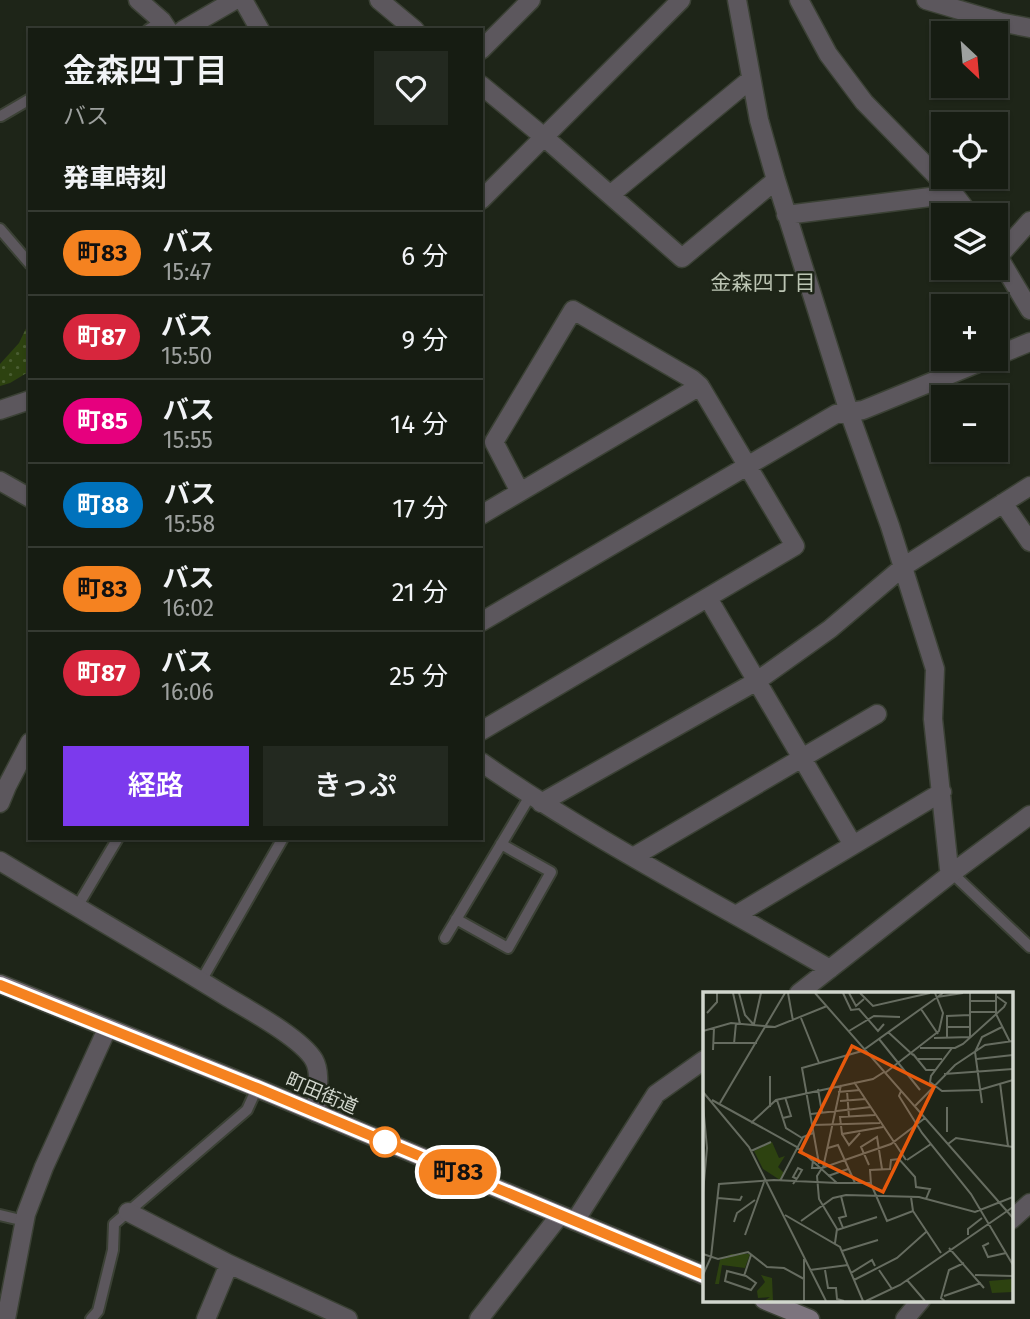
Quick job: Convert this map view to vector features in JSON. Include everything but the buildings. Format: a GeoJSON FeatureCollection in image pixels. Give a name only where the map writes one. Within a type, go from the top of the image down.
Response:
{"type":"FeatureCollection","features":[{"type":"Feature","properties":{"kind":"main road","name":"町田街道"},"geometry":{"type":"LineString","coordinates":[[0,985],[257,1088],[703,1274]]}},
{"type":"Feature","properties":{"kind":"main road"},"geometry":{"type":"LineString","coordinates":[[769,1302],[810,1319]]}},
{"type":"Feature","properties":{"kind":"street"},"geometry":{"type":"LineString","coordinates":[[138,0],[160,27]]}},
{"type":"Feature","properties":{"kind":"street"},"geometry":{"type":"LineString","coordinates":[[186,28],[235,0]]}},
{"type":"Feature","properties":{"kind":"street"},"geometry":{"type":"LineString","coordinates":[[243,0],[259,28]]}},
{"type":"Feature","properties":{"kind":"street"},"geometry":{"type":"LineString","coordinates":[[379,0],[413,28]]}},
{"type":"Feature","properties":{"kind":"street"},"geometry":{"type":"LineString","coordinates":[[483,48],[531,0]]}},
{"type":"Feature","properties":{"kind":"street"},"geometry":{"type":"LineString","coordinates":[[484,192],[544,137],[681,0]]}},
{"type":"Feature","properties":{"kind":"street"},"geometry":{"type":"LineString","coordinates":[[737,0],[759,120],[786,215],[849,412],[890,526],[934,669],[933,719],[949,869],[952,873]]}},
{"type":"Feature","properties":{"kind":"street"},"geometry":{"type":"LineString","coordinates":[[799,0],[828,54],[864,102],[961,203]]}},
{"type":"Feature","properties":{"kind":"street"},"geometry":{"type":"LineString","coordinates":[[926,0],[1030,28]]}},
{"type":"Feature","properties":{"kind":"street"},"geometry":{"type":"LineString","coordinates":[[610,195],[751,79]]}},
{"type":"Feature","properties":{"kind":"street"},"geometry":{"type":"LineString","coordinates":[[483,87],[682,258],[776,180]]}},
{"type":"Feature","properties":{"kind":"street"},"geometry":{"type":"LineString","coordinates":[[786,215],[954,194]]}},
{"type":"Feature","properties":{"kind":"street"},"geometry":{"type":"LineString","coordinates":[[1008,244],[1030,221]]}},
{"type":"Feature","properties":{"kind":"street"},"geometry":{"type":"LineString","coordinates":[[1008,273],[1030,310]]}},
{"type":"Feature","properties":{"kind":"street"},"geometry":{"type":"LineString","coordinates":[[483,729],[795,546],[700,386],[573,310],[494,442],[520,492]]}},
{"type":"Feature","properties":{"kind":"street"},"geometry":{"type":"LineString","coordinates":[[1008,351],[1030,342]]}},
{"type":"Feature","properties":{"kind":"street"},"geometry":{"type":"LineString","coordinates":[[483,621],[836,414],[863,410],[959,371]]}},
{"type":"Feature","properties":{"kind":"street"},"geometry":{"type":"LineString","coordinates":[[483,514],[700,386]]}},
{"type":"Feature","properties":{"kind":"street"},"geometry":{"type":"LineString","coordinates":[[0,410],[28,401]]}},
{"type":"Feature","properties":{"kind":"street"},"geometry":{"type":"LineString","coordinates":[[0,481],[28,497]]}},
{"type":"Feature","properties":{"kind":"street"},"geometry":{"type":"LineString","coordinates":[[535,799],[757,681],[830,629],[903,567],[1030,486]]}},
{"type":"Feature","properties":{"kind":"street"},"geometry":{"type":"LineString","coordinates":[[1003,503],[1030,542]]}},
{"type":"Feature","properties":{"kind":"street"},"geometry":{"type":"LineString","coordinates":[[708,598],[853,845]]}},
{"type":"Feature","properties":{"kind":"street"},"geometry":{"type":"LineString","coordinates":[[634,857],[877,714]]}},
{"type":"Feature","properties":{"kind":"street"},"geometry":{"type":"LineString","coordinates":[[0,803],[28,746]]}},
{"type":"Feature","properties":{"kind":"street"},"geometry":{"type":"LineString","coordinates":[[483,763],[535,799],[830,969]]}},
{"type":"Feature","properties":{"kind":"street"},"geometry":{"type":"LineString","coordinates":[[736,915],[942,792]]}},
{"type":"Feature","properties":{"kind":"street"},"geometry":{"type":"LineString","coordinates":[[800,992],[1030,815]]}},
{"type":"Feature","properties":{"kind":"street"},"geometry":{"type":"LineString","coordinates":[[0,861],[276,1027],[306,1049],[318,1069],[316,1113]]}},
{"type":"Feature","properties":{"kind":"street"},"geometry":{"type":"LineString","coordinates":[[6,1319],[24,1221],[44,1167],[107,1029]]}},
{"type":"Feature","properties":{"kind":"street"},"geometry":{"type":"LineString","coordinates":[[479,1319],[567,1218],[656,1094],[703,1061]]}},
{"type":"Feature","properties":{"kind":"street"},"geometry":{"type":"LineString","coordinates":[[1012,1219],[1030,1203]]}},
{"type":"Feature","properties":{"kind":"street"},"geometry":{"type":"LineString","coordinates":[[128,1212],[337,1317]]}},
{"type":"Feature","properties":{"kind":"street"},"geometry":{"type":"LineString","coordinates":[[206,1319],[229,1264]]}},
{"type":"Feature","properties":{"kind":"street"},"geometry":{"type":"LineString","coordinates":[[905,1319],[919,1302]]}},
{"type":"Feature","properties":{"kind":"lane"},"geometry":{"type":"LineString","coordinates":[[1,116],[28,100]]}},
{"type":"Feature","properties":{"kind":"lane"},"geometry":{"type":"LineString","coordinates":[[0,229],[28,262]]}},
{"type":"Feature","properties":{"kind":"lane"},"geometry":{"type":"LineString","coordinates":[[445,938],[501,844],[535,799]]}},
{"type":"Feature","properties":{"kind":"lane"},"geometry":{"type":"LineString","coordinates":[[78,907],[117,840]]}},
{"type":"Feature","properties":{"kind":"lane"},"geometry":{"type":"LineString","coordinates":[[201,981],[282,840]]}},
{"type":"Feature","properties":{"kind":"lane"},"geometry":{"type":"LineString","coordinates":[[456,919],[508,948],[551,872],[501,844]]}},
{"type":"Feature","properties":{"kind":"lane"},"geometry":{"type":"LineString","coordinates":[[952,873],[1030,947]]}},
{"type":"Feature","properties":{"kind":"lane"},"geometry":{"type":"LineString","coordinates":[[91,1319],[98,1311],[113,1250],[114,1224],[247,1110],[257,1088]]}},
{"type":"Feature","properties":{"kind":"lane"},"geometry":{"type":"LineString","coordinates":[[0,1215],[24,1221]]}},
{"type":"Feature","properties":{"kind":"green space"},"geometry":{"type":"Polygon","coordinates":[[[28,324],[28,372],[0,386],[0,364],[19,343],[28,324]]]}},
{"type":"Feature","properties":{"kind":"bus line","name":"町83"},"geometry":{"type":"LineString","coordinates":[[0,985],[257,1088],[703,1275]]}},
{"type":"Feature","properties":{"kind":"district","name":"金森四丁目"},"geometry":{"type":"Point","coordinates":[763,283]}}]}
